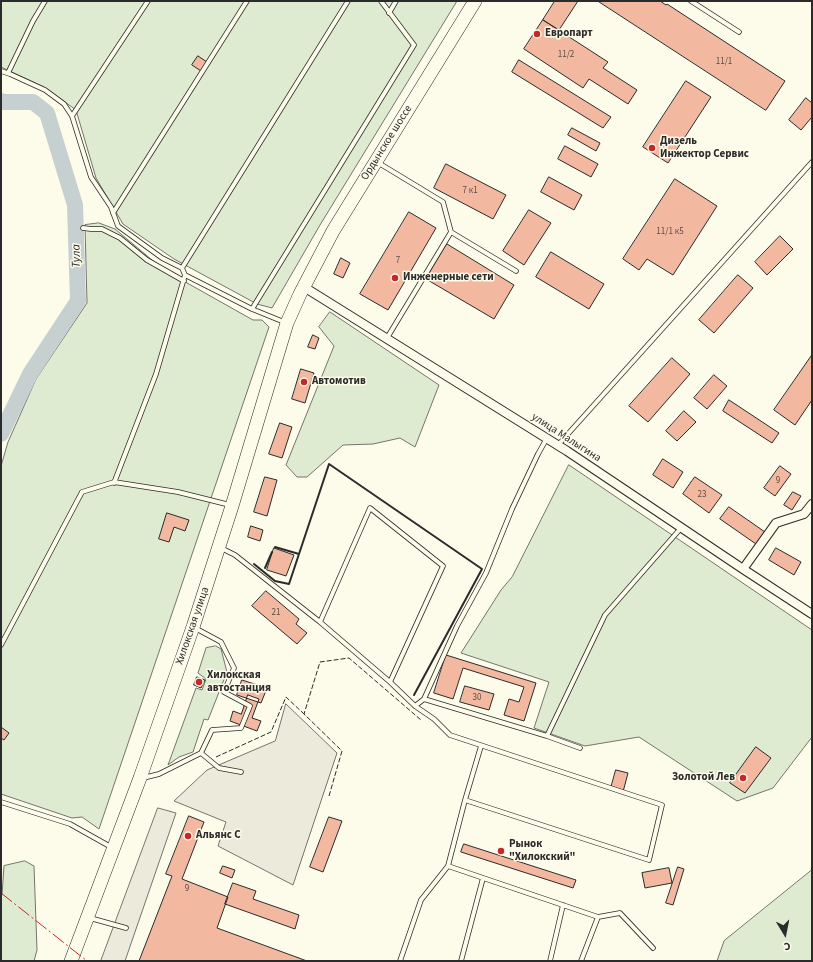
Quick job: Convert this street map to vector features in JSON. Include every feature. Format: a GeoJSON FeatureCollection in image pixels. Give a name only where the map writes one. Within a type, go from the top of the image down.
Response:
{"type":"FeatureCollection","features":[{"type":"Feature","properties":{"kind":"highway","name":"Ордынское шоссе"},"geometry":{"type":"LineString","coordinates":[[304,287],[332,231],[474,1]]}},
{"type":"Feature","properties":{"kind":"highway","name":"Хилокская улица"},"geometry":{"type":"LineString","coordinates":[[71,961],[140,778],[193,627],[232,506],[287,323],[304,287]]}},
{"type":"Feature","properties":{"kind":"street","name":"улица Малыгина"},"geometry":{"type":"LineString","coordinates":[[304,287],[558,445],[812,614]]}},
{"type":"Feature","properties":{"kind":"street"},"geometry":{"type":"LineString","coordinates":[[743,569],[776,524],[804,514],[812,504]]}},
{"type":"Feature","properties":{"kind":"lane"},"geometry":{"type":"LineString","coordinates":[[8,73],[33,21],[45,1]]}},
{"type":"Feature","properties":{"kind":"lane"},"geometry":{"type":"LineString","coordinates":[[72,116],[148,1]]}},
{"type":"Feature","properties":{"kind":"lane"},"geometry":{"type":"LineString","coordinates":[[113,213],[247,1]]}},
{"type":"Feature","properties":{"kind":"lane"},"geometry":{"type":"LineString","coordinates":[[182,268],[348,1]]}},
{"type":"Feature","properties":{"kind":"lane"},"geometry":{"type":"LineString","coordinates":[[252,309],[414,45],[381,1]]}},
{"type":"Feature","properties":{"kind":"lane"},"geometry":{"type":"LineString","coordinates":[[389,13],[396,1]]}},
{"type":"Feature","properties":{"kind":"lane"},"geometry":{"type":"LineString","coordinates":[[691,1],[739,32]]}},
{"type":"Feature","properties":{"kind":"lane"},"geometry":{"type":"LineString","coordinates":[[1,71],[45,90],[64,104],[72,116],[91,176],[111,207],[118,226],[162,258],[182,268],[186,274],[252,309],[287,323]]}},
{"type":"Feature","properties":{"kind":"lane"},"geometry":{"type":"LineString","coordinates":[[376,161],[443,202],[451,232],[516,271]]}},
{"type":"Feature","properties":{"kind":"lane"},"geometry":{"type":"LineString","coordinates":[[558,445],[812,162]]}},
{"type":"Feature","properties":{"kind":"lane"},"geometry":{"type":"LineString","coordinates":[[83,228],[102,229],[120,238],[147,260],[184,281]]}},
{"type":"Feature","properties":{"kind":"lane"},"geometry":{"type":"LineString","coordinates":[[387,338],[451,232]]}},
{"type":"Feature","properties":{"kind":"lane"},"geometry":{"type":"LineString","coordinates":[[114,482],[156,374],[186,274]]}},
{"type":"Feature","properties":{"kind":"lane"},"geometry":{"type":"LineString","coordinates":[[415,706],[424,699],[457,626],[486,573],[512,509],[547,438]]}},
{"type":"Feature","properties":{"kind":"lane"},"geometry":{"type":"LineString","coordinates":[[1,645],[82,492],[114,482],[178,492],[232,506]]}},
{"type":"Feature","properties":{"kind":"lane"},"geometry":{"type":"LineString","coordinates":[[320,622],[370,508],[443,566],[390,682]]}},
{"type":"Feature","properties":{"kind":"lane"},"geometry":{"type":"LineString","coordinates":[[547,736],[604,615],[682,528]]}},
{"type":"Feature","properties":{"kind":"lane"},"geometry":{"type":"LineString","coordinates":[[219,546],[236,555],[320,622],[390,682],[415,706],[434,719],[450,736],[662,806],[649,860],[465,800]]}},
{"type":"Feature","properties":{"kind":"lane"},"geometry":{"type":"LineString","coordinates":[[140,778],[159,774],[200,754],[212,730],[241,728],[250,706],[224,692],[234,668],[222,642],[193,627]]}},
{"type":"Feature","properties":{"kind":"lane"},"geometry":{"type":"LineString","coordinates":[[424,699],[547,736],[580,748]]}},
{"type":"Feature","properties":{"kind":"lane"},"geometry":{"type":"LineString","coordinates":[[400,961],[421,900],[448,866],[481,746]]}},
{"type":"Feature","properties":{"kind":"lane"},"geometry":{"type":"LineString","coordinates":[[200,754],[219,768],[241,772]]}},
{"type":"Feature","properties":{"kind":"lane"},"geometry":{"type":"LineString","coordinates":[[1,802],[70,824],[114,848]]}},
{"type":"Feature","properties":{"kind":"lane"},"geometry":{"type":"LineString","coordinates":[[448,866],[598,917],[620,913],[652,948]]}},
{"type":"Feature","properties":{"kind":"lane"},"geometry":{"type":"LineString","coordinates":[[462,961],[483,878]]}},
{"type":"Feature","properties":{"kind":"lane"},"geometry":{"type":"LineString","coordinates":[[550,961],[563,905]]}},
{"type":"Feature","properties":{"kind":"lane"},"geometry":{"type":"LineString","coordinates":[[88,917],[126,928]]}},
{"type":"Feature","properties":{"kind":"lane"},"geometry":{"type":"LineString","coordinates":[[582,961],[598,917]]}},
{"type":"Feature","properties":{"kind":"green space"},"geometry":{"type":"Polygon","coordinates":[[[1,1],[457,1],[320,225],[272,308],[257,304],[174,259],[123,224],[96,178],[76,110],[44,87],[1,67],[1,1]]]}},
{"type":"Feature","properties":{"kind":"green space"},"geometry":{"type":"Polygon","coordinates":[[[99,223],[115,229],[164,270],[253,320],[262,320],[269,327],[99,829],[82,817],[72,818],[1,794],[1,466],[8,442],[36,379],[87,303],[85,225],[99,223]]]}},
{"type":"Feature","properties":{"kind":"green space"},"geometry":{"type":"Polygon","coordinates":[[[330,312],[439,385],[415,447],[400,438],[373,444],[343,445],[307,477],[297,477],[286,465],[334,346],[319,327],[330,312]]]}},
{"type":"Feature","properties":{"kind":"green space"},"geometry":{"type":"Polygon","coordinates":[[[569,465],[812,630],[812,737],[773,788],[737,801],[639,737],[585,746],[534,728],[549,682],[461,653],[501,590],[512,577],[569,465]]]}},
{"type":"Feature","properties":{"kind":"green space"},"geometry":{"type":"Polygon","coordinates":[[[216,646],[221,649],[227,672],[208,720],[204,719],[193,752],[179,757],[168,765],[196,688],[202,690],[206,679],[198,673],[206,648],[216,646]]]}},
{"type":"Feature","properties":{"kind":"green space"},"geometry":{"type":"Polygon","coordinates":[[[25,861],[34,866],[37,950],[34,961],[1,961],[1,896],[4,866],[25,861]]]}},
{"type":"Feature","properties":{"kind":"green space"},"geometry":{"type":"Polygon","coordinates":[[[812,870],[812,961],[717,961],[724,941],[812,870]]]}},
{"type":"Feature","properties":{"kind":"shaded area"},"geometry":{"type":"Polygon","coordinates":[[[286,704],[337,753],[293,885],[218,846],[226,822],[174,801],[207,770],[275,741],[286,704]]]}},
{"type":"Feature","properties":{"kind":"shaded area"},"geometry":{"type":"Polygon","coordinates":[[[158,808],[176,813],[125,961],[101,961],[158,808]]]}},
{"type":"Feature","properties":{"kind":"building"},"geometry":{"type":"Polygon","coordinates":[[[555,1],[578,1],[559,30],[543,20],[555,1]]]}},
{"type":"Feature","properties":{"kind":"building"},"geometry":{"type":"Polygon","coordinates":[[[598,1],[660,1],[666,5],[667,4],[785,81],[766,110],[598,1]]]}},
{"type":"Feature","properties":{"kind":"building"},"geometry":{"type":"Polygon","coordinates":[[[543,20],[608,62],[603,68],[637,90],[628,104],[589,79],[583,88],[524,49],[543,20]]]}},
{"type":"Feature","properties":{"kind":"building"},"geometry":{"type":"Polygon","coordinates":[[[198,56],[207,62],[201,71],[192,65],[198,56]]]}},
{"type":"Feature","properties":{"kind":"building"},"geometry":{"type":"Polygon","coordinates":[[[519,60],[611,117],[603,128],[512,72],[519,60]]]}},
{"type":"Feature","properties":{"kind":"building"},"geometry":{"type":"Polygon","coordinates":[[[686,81],[711,97],[668,163],[643,147],[686,81]]]}},
{"type":"Feature","properties":{"kind":"building"},"geometry":{"type":"Polygon","coordinates":[[[806,98],[812,103],[812,117],[801,130],[789,120],[806,98]]]}},
{"type":"Feature","properties":{"kind":"building"},"geometry":{"type":"Polygon","coordinates":[[[572,128],[600,143],[596,151],[568,135],[572,128]]]}},
{"type":"Feature","properties":{"kind":"building"},"geometry":{"type":"Polygon","coordinates":[[[565,146],[598,164],[591,177],[558,159],[565,146]]]}},
{"type":"Feature","properties":{"kind":"building"},"geometry":{"type":"Polygon","coordinates":[[[446,164],[506,195],[493,219],[434,188],[446,164]]]}},
{"type":"Feature","properties":{"kind":"building"},"geometry":{"type":"Polygon","coordinates":[[[549,177],[582,195],[574,210],[541,192],[549,177]]]}},
{"type":"Feature","properties":{"kind":"building"},"geometry":{"type":"Polygon","coordinates":[[[675,179],[717,206],[673,275],[647,259],[639,270],[623,259],[675,179]]]}},
{"type":"Feature","properties":{"kind":"building"},"geometry":{"type":"Polygon","coordinates":[[[529,210],[551,223],[524,265],[503,251],[529,210]]]}},
{"type":"Feature","properties":{"kind":"building"},"geometry":{"type":"Polygon","coordinates":[[[409,212],[436,228],[388,310],[360,294],[409,212]]]}},
{"type":"Feature","properties":{"kind":"building"},"geometry":{"type":"Polygon","coordinates":[[[780,236],[793,249],[767,275],[755,262],[780,236]]]}},
{"type":"Feature","properties":{"kind":"building"},"geometry":{"type":"Polygon","coordinates":[[[447,244],[514,285],[494,319],[426,279],[447,244]]]}},
{"type":"Feature","properties":{"kind":"building"},"geometry":{"type":"Polygon","coordinates":[[[551,252],[604,284],[589,309],[536,277],[551,252]]]}},
{"type":"Feature","properties":{"kind":"building"},"geometry":{"type":"Polygon","coordinates":[[[341,258],[350,263],[343,278],[334,274],[341,258]]]}},
{"type":"Feature","properties":{"kind":"building"},"geometry":{"type":"Polygon","coordinates":[[[738,275],[753,288],[714,333],[699,320],[738,275]]]}},
{"type":"Feature","properties":{"kind":"building"},"geometry":{"type":"Polygon","coordinates":[[[313,335],[319,338],[315,349],[308,347],[313,335]]]}},
{"type":"Feature","properties":{"kind":"building"},"geometry":{"type":"Polygon","coordinates":[[[812,355],[812,400],[795,425],[774,410],[812,355]]]}},
{"type":"Feature","properties":{"kind":"building"},"geometry":{"type":"Polygon","coordinates":[[[672,358],[690,374],[648,422],[629,406],[672,358]]]}},
{"type":"Feature","properties":{"kind":"building"},"geometry":{"type":"Polygon","coordinates":[[[301,369],[314,373],[305,403],[292,399],[301,369]]]}},
{"type":"Feature","properties":{"kind":"building"},"geometry":{"type":"Polygon","coordinates":[[[714,375],[727,386],[707,409],[694,398],[714,375]]]}},
{"type":"Feature","properties":{"kind":"building"},"geometry":{"type":"Polygon","coordinates":[[[729,400],[779,433],[772,443],[723,411],[729,400]]]}},
{"type":"Feature","properties":{"kind":"building"},"geometry":{"type":"Polygon","coordinates":[[[684,411],[696,422],[677,441],[666,431],[684,411]]]}},
{"type":"Feature","properties":{"kind":"building"},"geometry":{"type":"Polygon","coordinates":[[[280,423],[292,427],[282,458],[269,454],[280,423]]]}},
{"type":"Feature","properties":{"kind":"building"},"geometry":{"type":"Polygon","coordinates":[[[663,459],[683,472],[673,488],[653,475],[663,459]]]}},
{"type":"Feature","properties":{"kind":"building"},"geometry":{"type":"Polygon","coordinates":[[[780,466],[791,474],[775,496],[764,488],[780,466]]]}},
{"type":"Feature","properties":{"kind":"building"},"geometry":{"type":"Polygon","coordinates":[[[265,477],[277,480],[267,516],[254,512],[265,477]]]}},
{"type":"Feature","properties":{"kind":"building"},"geometry":{"type":"Polygon","coordinates":[[[695,477],[722,495],[709,513],[683,494],[695,477]]]}},
{"type":"Feature","properties":{"kind":"building"},"geometry":{"type":"Polygon","coordinates":[[[793,492],[801,496],[792,510],[784,505],[793,492]]]}},
{"type":"Feature","properties":{"kind":"building"},"geometry":{"type":"Polygon","coordinates":[[[729,507],[765,532],[756,544],[720,519],[729,507]]]}},
{"type":"Feature","properties":{"kind":"building"},"geometry":{"type":"Polygon","coordinates":[[[167,513],[189,520],[185,531],[174,527],[169,542],[159,539],[167,513]]]}},
{"type":"Feature","properties":{"kind":"building"},"geometry":{"type":"Polygon","coordinates":[[[251,526],[263,530],[260,541],[248,537],[251,526]]]}},
{"type":"Feature","properties":{"kind":"building"},"geometry":{"type":"Polygon","coordinates":[[[274,548],[294,555],[286,576],[267,570],[274,548]]]}},
{"type":"Feature","properties":{"kind":"building"},"geometry":{"type":"Polygon","coordinates":[[[776,548],[801,562],[794,575],[769,560],[776,548]]]}},
{"type":"Feature","properties":{"kind":"building"},"geometry":{"type":"Polygon","coordinates":[[[266,591],[299,619],[296,624],[307,633],[297,644],[252,606],[266,591]]]}},
{"type":"Feature","properties":{"kind":"building"},"geometry":{"type":"Polygon","coordinates":[[[446,655],[536,683],[524,721],[504,715],[509,699],[519,702],[524,687],[463,668],[453,699],[434,693],[446,655]]]}},
{"type":"Feature","properties":{"kind":"building","name":"Хилокская автостанция"},"geometry":{"type":"Polygon","coordinates":[[[197,677],[205,680],[201,688],[194,685],[197,677]]]}},
{"type":"Feature","properties":{"kind":"building"},"geometry":{"type":"Polygon","coordinates":[[[242,680],[267,688],[261,703],[237,695],[242,680]]]}},
{"type":"Feature","properties":{"kind":"building"},"geometry":{"type":"Polygon","coordinates":[[[465,686],[494,694],[489,710],[460,702],[465,686]]]}},
{"type":"Feature","properties":{"kind":"building"},"geometry":{"type":"Polygon","coordinates":[[[248,695],[259,699],[252,718],[261,721],[257,731],[230,721],[233,711],[241,714],[248,695]]]}},
{"type":"Feature","properties":{"kind":"building"},"geometry":{"type":"Polygon","coordinates":[[[1,727],[9,733],[4,740],[1,738],[1,727]]]}},
{"type":"Feature","properties":{"kind":"building"},"geometry":{"type":"Polygon","coordinates":[[[756,747],[771,758],[745,793],[730,783],[756,747]]]}},
{"type":"Feature","properties":{"kind":"building"},"geometry":{"type":"Polygon","coordinates":[[[616,770],[628,773],[623,792],[611,788],[616,770]]]}},
{"type":"Feature","properties":{"kind":"building"},"geometry":{"type":"Polygon","coordinates":[[[189,816],[204,822],[182,879],[228,897],[217,928],[307,961],[139,961],[172,876],[166,874],[189,816]]]}},
{"type":"Feature","properties":{"kind":"building"},"geometry":{"type":"Polygon","coordinates":[[[329,817],[342,821],[323,872],[310,867],[329,817]]]}},
{"type":"Feature","properties":{"kind":"building"},"geometry":{"type":"Polygon","coordinates":[[[464,844],[576,880],[573,888],[461,852],[464,844]]]}},
{"type":"Feature","properties":{"kind":"building"},"geometry":{"type":"Polygon","coordinates":[[[223,866],[235,870],[232,878],[220,873],[223,866]]]}},
{"type":"Feature","properties":{"kind":"building"},"geometry":{"type":"Polygon","coordinates":[[[678,867],[684,869],[673,905],[666,903],[678,867]]]}},
{"type":"Feature","properties":{"kind":"building"},"geometry":{"type":"Polygon","coordinates":[[[669,868],[672,883],[645,888],[642,873],[669,868]]]}},
{"type":"Feature","properties":{"kind":"building"},"geometry":{"type":"Polygon","coordinates":[[[233,883],[256,891],[253,899],[299,915],[295,929],[225,904],[233,883]]]}},
{"type":"Feature","properties":{"kind":"waterway","name":"Тула"},"geometry":{"type":"LineString","coordinates":[[1,101],[33,102],[47,113],[75,205],[78,301],[30,374],[1,434]]}},
{"type":"Feature","properties":{"kind":"fence"},"geometry":{"type":"LineString","coordinates":[[329,796],[342,751],[304,714],[320,662],[349,658],[421,720]]}},
{"type":"Feature","properties":{"kind":"fence"},"geometry":{"type":"LineString","coordinates":[[216,757],[271,732],[286,697],[304,714]]}},
{"type":"Feature","properties":{"kind":"wall"},"geometry":{"type":"LineString","coordinates":[[299,554],[329,464],[482,569],[414,695]]}},
{"type":"Feature","properties":{"kind":"wall"},"geometry":{"type":"LineString","coordinates":[[254,564],[275,581],[289,584],[299,554],[275,547]]}},
{"type":"Feature","properties":{"kind":"wall"},"geometry":{"type":"LineString","coordinates":[[265,568],[272,552]]}},
{"type":"Feature","properties":{"kind":"power"},"geometry":{"type":"LineString","coordinates":[[1,893],[87,961]]}},
{"type":"Feature","properties":{"kind":"place","name":"Европарт"},"geometry":{"type":"Point","coordinates":[537,34]}},
{"type":"Feature","properties":{"kind":"place","name":"Дизель Инжектор Сервис"},"geometry":{"type":"Point","coordinates":[652,148]}},
{"type":"Feature","properties":{"kind":"place","name":"Инженерные сети"},"geometry":{"type":"Point","coordinates":[395,278]}},
{"type":"Feature","properties":{"kind":"place","name":"Автомотив"},"geometry":{"type":"Point","coordinates":[304,382]}},
{"type":"Feature","properties":{"kind":"place","name":"Хилокская автостанция"},"geometry":{"type":"Point","coordinates":[199,682]}},
{"type":"Feature","properties":{"kind":"place","name":"Золотой Лев"},"geometry":{"type":"Point","coordinates":[743,778]}},
{"type":"Feature","properties":{"kind":"place","name":"Альянс С"},"geometry":{"type":"Point","coordinates":[188,836]}},
{"type":"Feature","properties":{"kind":"place","name":"Рынок \"Хилокский\""},"geometry":{"type":"Point","coordinates":[501,851]}}]}
